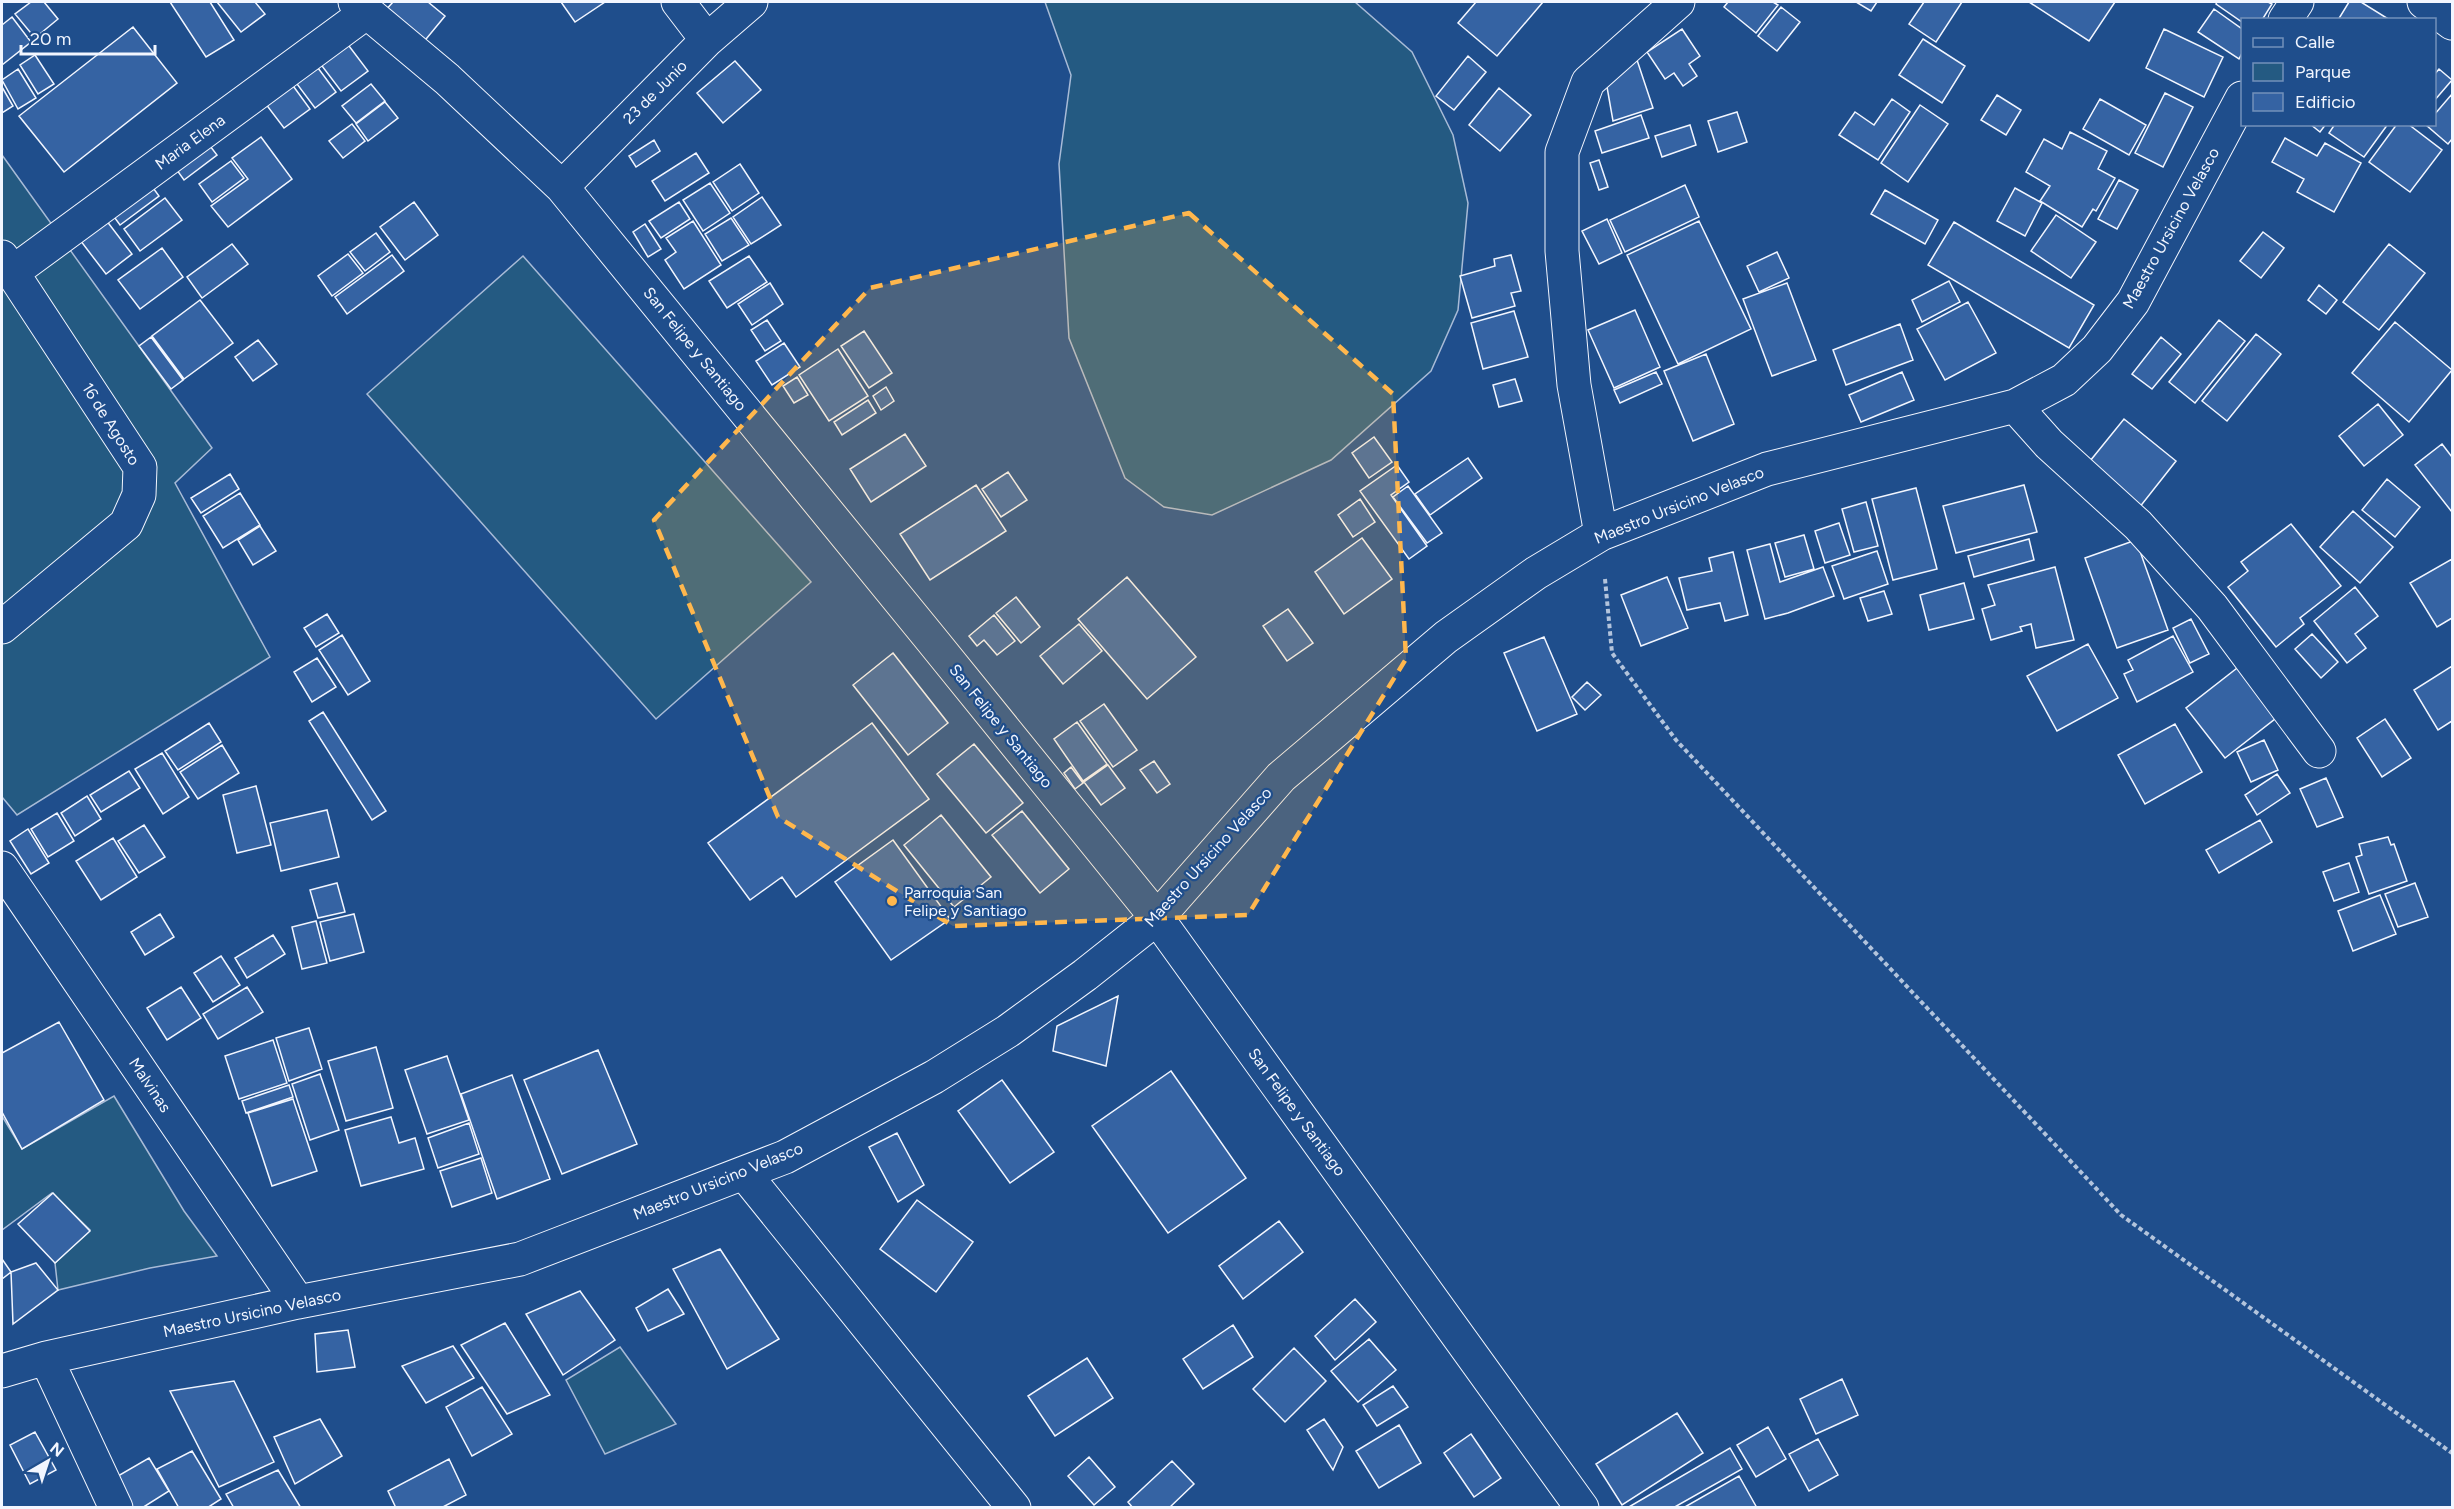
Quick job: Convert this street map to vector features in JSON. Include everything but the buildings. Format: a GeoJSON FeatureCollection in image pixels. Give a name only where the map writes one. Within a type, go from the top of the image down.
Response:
{"type":"FeatureCollection","features":[{"type":"Feature","properties":{"kind":"street"},"geometry":{"type":"LineString","coordinates":[[678,2],[706,40]]}},
{"type":"Feature","properties":{"kind":"street","name":"23 de Junio"},"geometry":{"type":"LineString","coordinates":[[562,186],[706,40],[751,2]]}},
{"type":"Feature","properties":{"kind":"street"},"geometry":{"type":"LineString","coordinates":[[1601,534],[1574,385],[1562,251],[1562,152],[1588,82],[1678,2]]}},
{"type":"Feature","properties":{"kind":"street"},"geometry":{"type":"LineString","coordinates":[[2286,18],[2297,2]]}},
{"type":"Feature","properties":{"kind":"street"},"geometry":{"type":"LineString","coordinates":[[2424,2],[2452,23]]}},
{"type":"Feature","properties":{"kind":"street","name":"San Felipe y Santiago"},"geometry":{"type":"LineString","coordinates":[[361,7],[447,79],[562,186],[1157,918],[1582,1508]]}},
{"type":"Feature","properties":{"kind":"street","name":"Maria Elena"},"geometry":{"type":"LineString","coordinates":[[7,265],[361,7]]}},
{"type":"Feature","properties":{"kind":"street","name":"Maestro Ursicino Velasco"},"geometry":{"type":"LineString","coordinates":[[2,1371],[46,1358],[298,1302],[520,1258],[785,1158],[934,1077],[1008,1031],[1085,975],[1157,918],[1281,777],[1359,708],[1446,637],[1536,573],[1601,534],[1767,470],[2015,406],[2064,380],[2097,350],[2133,302],[2241,100]]}},
{"type":"Feature","properties":{"kind":"street","name":"16 de Agosto"},"geometry":{"type":"LineString","coordinates":[[2,627],[126,524],[139,495],[140,467],[7,265]]}},
{"type":"Feature","properties":{"kind":"street"},"geometry":{"type":"LineString","coordinates":[[2015,406],[2049,444],[2138,525],[2212,606],[2319,751]]}},
{"type":"Feature","properties":{"kind":"street","name":"Malvinas"},"geometry":{"type":"LineString","coordinates":[[2,868],[298,1302]]}},
{"type":"Feature","properties":{"kind":"street"},"geometry":{"type":"LineString","coordinates":[[744,1173],[999,1502]]}},
{"type":"Feature","properties":{"kind":"street"},"geometry":{"type":"LineString","coordinates":[[46,1358],[117,1508]]}},
{"type":"Feature","properties":{"kind":"path"},"geometry":{"type":"LineString","coordinates":[[1601,534],[1612,653],[1676,741],[2121,1215],[2452,1452]]}},
{"type":"Feature","properties":{"kind":"highlighted area"},"geometry":{"type":"Polygon","coordinates":[[[1189,213],[1393,394],[1406,659],[1248,915],[953,926],[778,817],[654,520],[870,288],[1189,213]]]}},
{"type":"Feature","properties":{"kind":"green space"},"geometry":{"type":"Polygon","coordinates":[[[1045,2],[1355,2],[1412,52],[1453,135],[1468,203],[1458,310],[1431,371],[1331,460],[1212,515],[1164,507],[1125,478],[1069,338],[1059,164],[1071,75],[1045,2]]]}},
{"type":"Feature","properties":{"kind":"green space"},"geometry":{"type":"Polygon","coordinates":[[[2,155],[212,448],[175,483],[270,657],[17,815],[2,797],[2,155]]]}},
{"type":"Feature","properties":{"kind":"green space"},"geometry":{"type":"Polygon","coordinates":[[[523,256],[811,582],[656,719],[367,394],[523,256]]]}},
{"type":"Feature","properties":{"kind":"green space"},"geometry":{"type":"Polygon","coordinates":[[[114,1096],[184,1211],[217,1256],[150,1268],[58,1290],[55,1263],[90,1230],[52,1193],[2,1230],[2,1116],[22,1149],[114,1096]]]}},
{"type":"Feature","properties":{"kind":"green space"},"geometry":{"type":"Polygon","coordinates":[[[620,1347],[676,1424],[605,1454],[566,1380],[620,1347]]]}},
{"type":"Feature","properties":{"kind":"place","name":"Parroquia San Felipe y Santiago"},"geometry":{"type":"Point","coordinates":[892,901]}}]}
